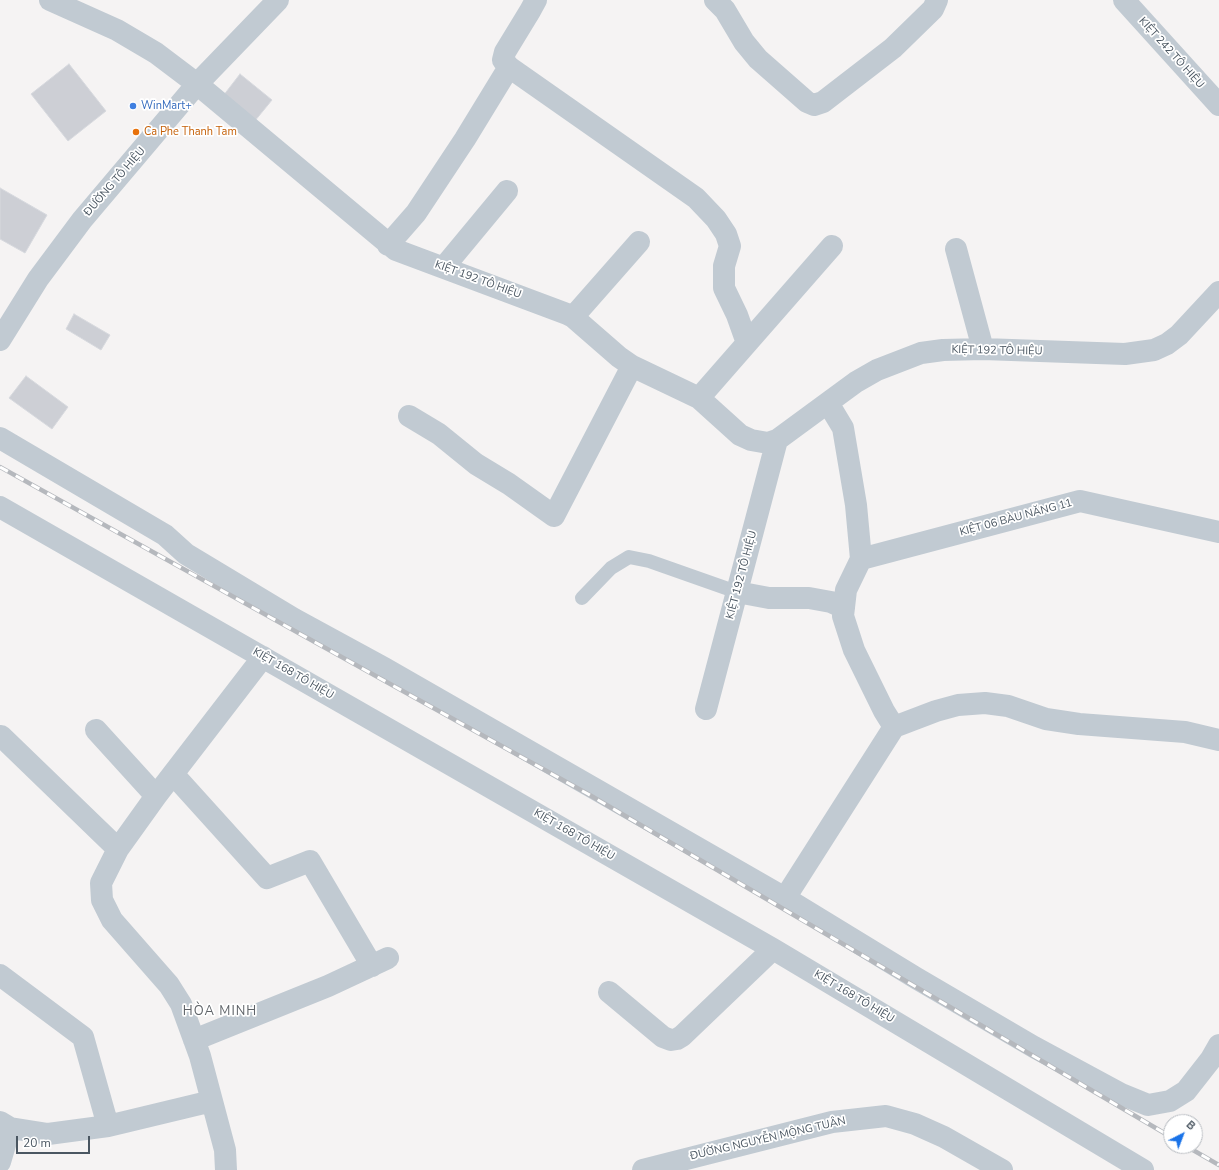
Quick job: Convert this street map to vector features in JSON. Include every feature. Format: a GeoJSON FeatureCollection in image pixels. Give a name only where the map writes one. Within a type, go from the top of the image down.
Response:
{"type":"FeatureCollection","features":[{"type":"Feature","properties":{"kind":"street","name":"KIỆT 192 TÔ HIỆU"},"geometry":{"type":"LineString","coordinates":[[50,0],[117,30],[156,53],[197,84],[388,245],[396,250],[574,317],[619,357],[632,366],[699,398],[740,435],[759,442],[768,443],[777,440],[856,382],[877,370],[922,353],[943,350],[983,349],[1125,354],[1154,350],[1167,344],[1179,335],[1219,292]]}},
{"type":"Feature","properties":{"kind":"street","name":"ĐƯỜNG TÔ HIỆU"},"geometry":{"type":"LineString","coordinates":[[0,340],[38,279],[82,220],[197,84],[278,0]]}},
{"type":"Feature","properties":{"kind":"street"},"geometry":{"type":"LineString","coordinates":[[536,0],[505,52],[503,60],[509,67],[696,198],[716,219],[726,234],[730,246],[724,266],[724,288],[737,315],[747,343]]}},
{"type":"Feature","properties":{"kind":"street"},"geometry":{"type":"LineString","coordinates":[[715,0],[725,10],[744,42],[758,59],[807,102],[814,105],[823,102],[893,48],[933,9],[937,0]]}},
{"type":"Feature","properties":{"kind":"street","name":"KIỆT 242 TÔ HIỆU"},"geometry":{"type":"LineString","coordinates":[[1124,0],[1219,105]]}},
{"type":"Feature","properties":{"kind":"street"},"geometry":{"type":"LineString","coordinates":[[388,245],[416,213],[465,139],[509,67]]}},
{"type":"Feature","properties":{"kind":"street"},"geometry":{"type":"LineString","coordinates":[[444,267],[507,191]]}},
{"type":"Feature","properties":{"kind":"street"},"geometry":{"type":"LineString","coordinates":[[574,317],[639,242]]}},
{"type":"Feature","properties":{"kind":"street"},"geometry":{"type":"LineString","coordinates":[[699,398],[832,246]]}},
{"type":"Feature","properties":{"kind":"street"},"geometry":{"type":"LineString","coordinates":[[956,249],[983,349]]}},
{"type":"Feature","properties":{"kind":"street"},"geometry":{"type":"LineString","coordinates":[[409,416],[439,434],[476,464],[509,484],[554,516],[632,366]]}},
{"type":"Feature","properties":{"kind":"street"},"geometry":{"type":"LineString","coordinates":[[828,403],[843,428],[856,505],[861,559],[846,590],[843,616],[854,650],[884,711],[894,727]]}},
{"type":"Feature","properties":{"kind":"street"},"geometry":{"type":"LineString","coordinates":[[0,438],[165,535],[186,554],[294,619],[391,672],[785,898],[916,978],[1034,1047],[1121,1094],[1148,1105],[1170,1101],[1186,1091],[1216,1056]]}},
{"type":"Feature","properties":{"kind":"street","name":"KIỆT 192 TÔ HIỆU"},"geometry":{"type":"LineString","coordinates":[[706,709],[777,440]]}},
{"type":"Feature","properties":{"kind":"street","name":"KIỆT 06 BÀU NĂNG 11"},"geometry":{"type":"LineString","coordinates":[[861,559],[1080,501],[1219,532]]}},
{"type":"Feature","properties":{"kind":"street","name":"KIỆT 168 TÔ HIỆU"},"geometry":{"type":"LineString","coordinates":[[0,507],[773,949],[1143,1170]]}},
{"type":"Feature","properties":{"kind":"street"},"geometry":{"type":"LineString","coordinates":[[737,592],[769,598],[816,599],[831,602],[844,608]]}},
{"type":"Feature","properties":{"kind":"street"},"geometry":{"type":"LineString","coordinates":[[226,1170],[225,1150],[212,1101],[194,1040],[181,1004],[169,985],[112,920],[102,900],[101,883],[118,849],[156,796],[262,656]]}},
{"type":"Feature","properties":{"kind":"street"},"geometry":{"type":"LineString","coordinates":[[785,898],[894,727],[936,711],[958,705],[985,703],[1008,706],[1046,719],[1079,724],[1185,732],[1219,740]]}},
{"type":"Feature","properties":{"kind":"street"},"geometry":{"type":"LineString","coordinates":[[96,730],[156,796]]}},
{"type":"Feature","properties":{"kind":"street"},"geometry":{"type":"LineString","coordinates":[[1,736],[118,849]]}},
{"type":"Feature","properties":{"kind":"street"},"geometry":{"type":"LineString","coordinates":[[173,774],[267,878],[310,861],[380,962],[328,986],[194,1040]]}},
{"type":"Feature","properties":{"kind":"street"},"geometry":{"type":"LineString","coordinates":[[609,992],[663,1037],[672,1040],[677,1039],[682,1036],[773,949]]}},
{"type":"Feature","properties":{"kind":"street"},"geometry":{"type":"LineString","coordinates":[[0,975],[83,1036],[108,1126]]}},
{"type":"Feature","properties":{"kind":"street"},"geometry":{"type":"LineString","coordinates":[[0,1162],[5,1125],[48,1134],[108,1126],[212,1101]]}},
{"type":"Feature","properties":{"kind":"street","name":"ĐƯỜNG NGUYỄN MỘNG TUÂN"},"geometry":{"type":"LineString","coordinates":[[648,1169],[832,1122],[886,1116],[915,1124],[944,1137],[1002,1170]]}},
{"type":"Feature","properties":{"kind":"lane"},"geometry":{"type":"LineString","coordinates":[[582,598],[612,568],[629,557],[649,561],[737,592]]}},
{"type":"Feature","properties":{"kind":"building"},"geometry":{"type":"Polygon","coordinates":[[[69,64],[106,111],[68,141],[31,94],[69,64]]]}},
{"type":"Feature","properties":{"kind":"building"},"geometry":{"type":"Polygon","coordinates":[[[240,74],[272,100],[254,122],[223,96],[240,74]]]}},
{"type":"Feature","properties":{"kind":"building"},"geometry":{"type":"Polygon","coordinates":[[[0,188],[47,215],[25,253],[0,239],[0,188]]]}},
{"type":"Feature","properties":{"kind":"building"},"geometry":{"type":"Polygon","coordinates":[[[74,314],[110,335],[101,350],[66,329],[74,314]]]}},
{"type":"Feature","properties":{"kind":"building"},"geometry":{"type":"Polygon","coordinates":[[[26,376],[68,407],[52,429],[9,398],[26,376]]]}},
{"type":"Feature","properties":{"kind":"railway"},"geometry":{"type":"LineString","coordinates":[[0,467],[588,794],[1163,1132]]}},
{"type":"Feature","properties":{"kind":"railway"},"geometry":{"type":"LineString","coordinates":[[1200,1154],[1219,1165]]}},
{"type":"Feature","properties":{"kind":"place","name":"WinMart+"},"geometry":{"type":"Point","coordinates":[133,106]}},
{"type":"Feature","properties":{"kind":"place","name":"Ca Phe Thanh Tam"},"geometry":{"type":"Point","coordinates":[136,132]}},
{"type":"Feature","properties":{"kind":"district","name":"HÒA MINH"},"geometry":{"type":"Point","coordinates":[220,1012]}}]}
